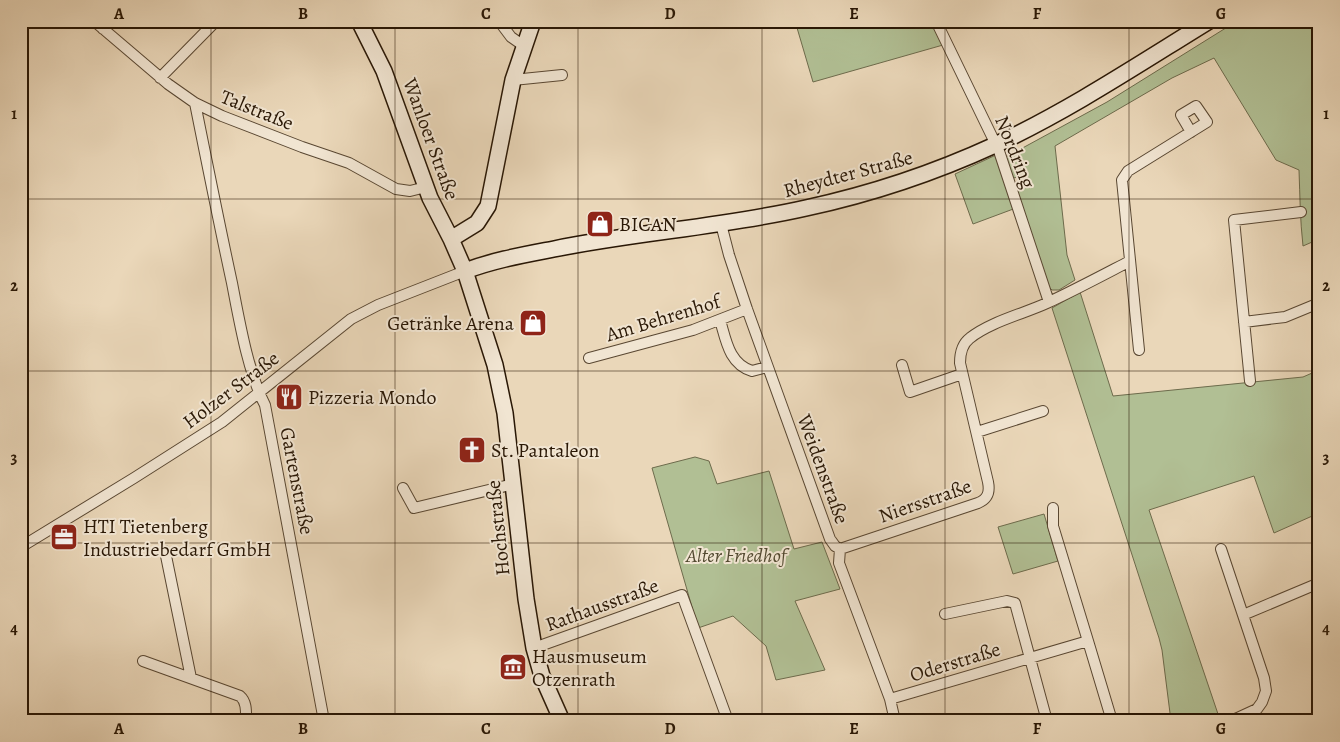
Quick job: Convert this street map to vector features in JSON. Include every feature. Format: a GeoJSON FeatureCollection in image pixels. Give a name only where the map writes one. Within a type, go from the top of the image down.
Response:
{"type":"FeatureCollection","features":[{"type":"Feature","properties":{"kind":"street","name":"Talstraße"},"geometry":{"type":"LineString","coordinates":[[94,21],[107,25],[160,78],[195,104],[286,141],[342,161],[396,189],[410,191],[426,187]]}},
{"type":"Feature","properties":{"kind":"street"},"geometry":{"type":"LineString","coordinates":[[160,78],[216,21]]}},
{"type":"Feature","properties":{"kind":"street","name":"Wanloer Straße"},"geometry":{"type":"LineString","coordinates":[[359,21],[384,71],[426,187],[465,272]]}},
{"type":"Feature","properties":{"kind":"street"},"geometry":{"type":"LineString","coordinates":[[499,21],[511,37],[524,46]]}},
{"type":"Feature","properties":{"kind":"street"},"geometry":{"type":"LineString","coordinates":[[451,239],[477,223],[488,206],[513,80],[533,21]]}},
{"type":"Feature","properties":{"kind":"street","name":"Nordring"},"geometry":{"type":"LineString","coordinates":[[936,21],[996,144],[1049,302]]}},
{"type":"Feature","properties":{"kind":"street","name":"Rheydter Straße"},"geometry":{"type":"LineString","coordinates":[[465,272],[504,258],[597,240],[721,224],[805,209],[867,193],[928,173],[996,144],[1098,90],[1209,21]]}},
{"type":"Feature","properties":{"kind":"street"},"geometry":{"type":"LineString","coordinates":[[513,80],[562,75]]}},
{"type":"Feature","properties":{"kind":"street","name":"Gartenstraße"},"geometry":{"type":"LineString","coordinates":[[195,104],[236,302],[259,394],[265,405],[324,721]]}},
{"type":"Feature","properties":{"kind":"street"},"geometry":{"type":"LineString","coordinates":[[1139,350],[1122,184],[1128,171],[1191,132]]}},
{"type":"Feature","properties":{"kind":"street"},"geometry":{"type":"LineString","coordinates":[[1250,381],[1234,220],[1301,212]]}},
{"type":"Feature","properties":{"kind":"street","name":"Weidenstraße"},"geometry":{"type":"LineString","coordinates":[[721,224],[731,261],[767,367],[830,539],[835,546],[840,548],[839,564],[890,699],[895,721]]}},
{"type":"Feature","properties":{"kind":"street","name":"Niersstraße"},"geometry":{"type":"LineString","coordinates":[[840,548],[984,500],[989,493],[989,486],[962,374],[960,355],[964,344],[970,338],[1006,319],[1049,302],[1130,260]]}},
{"type":"Feature","properties":{"kind":"street","name":"Holzer Straße"},"geometry":{"type":"LineString","coordinates":[[21,547],[222,422],[356,316],[383,303],[465,272]]}},
{"type":"Feature","properties":{"kind":"street","name":"Hochstraße"},"geometry":{"type":"LineString","coordinates":[[465,272],[498,374],[505,412],[527,604],[534,648],[542,676],[562,721]]}},
{"type":"Feature","properties":{"kind":"street"},"geometry":{"type":"LineString","coordinates":[[1244,322],[1285,318],[1319,304]]}},
{"type":"Feature","properties":{"kind":"street","name":"Am Behrenhof"},"geometry":{"type":"LineString","coordinates":[[589,358],[684,333],[747,309]]}},
{"type":"Feature","properties":{"kind":"street"},"geometry":{"type":"LineString","coordinates":[[720,320],[730,352],[736,362],[752,371],[767,367]]}},
{"type":"Feature","properties":{"kind":"street"},"geometry":{"type":"LineString","coordinates":[[902,365],[910,392],[962,374]]}},
{"type":"Feature","properties":{"kind":"street"},"geometry":{"type":"LineString","coordinates":[[977,432],[1042,411]]}},
{"type":"Feature","properties":{"kind":"street"},"geometry":{"type":"LineString","coordinates":[[403,488],[414,508],[514,484]]}},
{"type":"Feature","properties":{"kind":"street"},"geometry":{"type":"LineString","coordinates":[[1053,508],[1054,526],[1112,721]]}},
{"type":"Feature","properties":{"kind":"street"},"geometry":{"type":"LineString","coordinates":[[1221,549],[1264,678],[1266,691],[1257,709],[1231,721]]}},
{"type":"Feature","properties":{"kind":"street"},"geometry":{"type":"LineString","coordinates":[[165,551],[192,678]]}},
{"type":"Feature","properties":{"kind":"street"},"geometry":{"type":"LineString","coordinates":[[1243,615],[1319,583]]}},
{"type":"Feature","properties":{"kind":"street","name":"Rathausstraße"},"geometry":{"type":"LineString","coordinates":[[534,648],[682,594],[728,721]]}},
{"type":"Feature","properties":{"kind":"street","name":"Oderstraße"},"geometry":{"type":"LineString","coordinates":[[945,614],[1007,601],[1013,602],[1016,607],[1047,721]]}},
{"type":"Feature","properties":{"kind":"street","name":"Oderstraße"},"geometry":{"type":"LineString","coordinates":[[890,699],[1088,641]]}},
{"type":"Feature","properties":{"kind":"street"},"geometry":{"type":"LineString","coordinates":[[143,661],[241,697],[246,705],[246,721]]}},
{"type":"Feature","properties":{"kind":"green space"},"geometry":{"type":"Polygon","coordinates":[[[795,21],[931,21],[943,45],[813,82],[795,21]]]}},
{"type":"Feature","properties":{"kind":"green space"},"geometry":{"type":"Polygon","coordinates":[[[1237,21],[1319,21],[1319,239],[1303,246],[1299,170],[1276,160],[1214,58],[1172,78],[1055,146],[1067,255],[1075,280],[1059,290],[1052,290],[1047,285],[1016,187],[1022,185],[1019,177],[1013,178],[1006,157],[1107,102],[1237,21]]]}},
{"type":"Feature","properties":{"kind":"green space"},"geometry":{"type":"Polygon","coordinates":[[[996,155],[1016,208],[973,224],[955,174],[996,155]]]}},
{"type":"Feature","properties":{"kind":"green space"},"geometry":{"type":"Polygon","coordinates":[[[1080,292],[1113,396],[1303,377],[1319,370],[1319,513],[1274,533],[1254,476],[1149,510],[1219,717],[1211,721],[1171,721],[1159,638],[1052,308],[1080,292]]]}},
{"type":"Feature","properties":{"kind":"green space","name":"Alter Friedhof"},"geometry":{"type":"Polygon","coordinates":[[[695,457],[709,461],[717,484],[769,471],[794,549],[822,542],[840,589],[795,601],[825,670],[776,680],[766,646],[733,616],[698,628],[652,468],[695,457]]]}},
{"type":"Feature","properties":{"kind":"green space"},"geometry":{"type":"Polygon","coordinates":[[[1044,514],[1058,561],[1013,574],[998,527],[1044,514]]]}},
{"type":"Feature","properties":{"kind":"place","name":"BICAN"},"geometry":{"type":"Point","coordinates":[600,224]}},
{"type":"Feature","properties":{"kind":"place","name":"Getränke Arena"},"geometry":{"type":"Point","coordinates":[533,323]}},
{"type":"Feature","properties":{"kind":"place","name":"Pizzeria Mondo"},"geometry":{"type":"Point","coordinates":[289,397]}},
{"type":"Feature","properties":{"kind":"place","name":"St. Pantaleon"},"geometry":{"type":"Point","coordinates":[472,450]}},
{"type":"Feature","properties":{"kind":"place","name":"HTI Tietenberg Industriebedarf GmbH"},"geometry":{"type":"Point","coordinates":[64,537]}},
{"type":"Feature","properties":{"kind":"place","name":"Hausmuseum Otzenrath"},"geometry":{"type":"Point","coordinates":[513,667]}}]}
